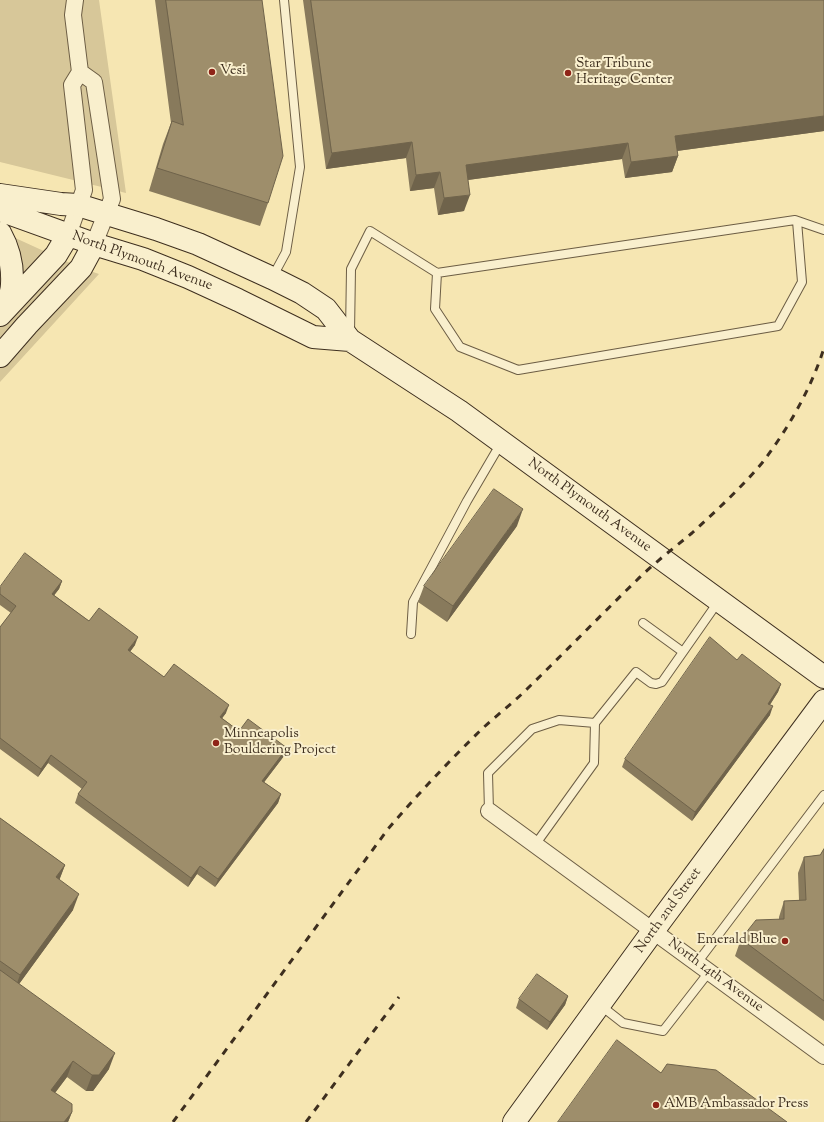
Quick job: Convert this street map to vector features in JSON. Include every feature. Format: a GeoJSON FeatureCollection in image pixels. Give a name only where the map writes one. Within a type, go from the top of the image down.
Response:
{"type":"FeatureCollection","features":[{"type":"Feature","properties":{"kind":"main road","name":"North Plymouth Avenue"},"geometry":{"type":"LineString","coordinates":[[0,195],[78,205],[156,229],[198,244],[302,293],[326,309],[350,340],[459,412],[824,678]]}},
{"type":"Feature","properties":{"kind":"main road","name":"North Plymouth Avenue"},"geometry":{"type":"LineString","coordinates":[[0,210],[94,244],[143,259],[188,277],[313,337],[350,340]]}},
{"type":"Feature","properties":{"kind":"main road"},"geometry":{"type":"LineString","coordinates":[[0,233],[10,256],[12,271],[12,285],[3,312]]}},
{"type":"Feature","properties":{"kind":"main road"},"geometry":{"type":"LineString","coordinates":[[3,312],[56,255],[68,234]]}},
{"type":"Feature","properties":{"kind":"main road"},"geometry":{"type":"LineString","coordinates":[[0,356],[81,268],[94,244]]}},
{"type":"Feature","properties":{"kind":"main road","name":"North 2nd Street"},"geometry":{"type":"LineString","coordinates":[[514,1122],[653,931],[824,701]]}},
{"type":"Feature","properties":{"kind":"street"},"geometry":{"type":"LineString","coordinates":[[68,234],[84,190],[72,85],[80,72],[73,15],[75,0]]}},
{"type":"Feature","properties":{"kind":"street"},"geometry":{"type":"LineString","coordinates":[[80,72],[94,82],[112,199],[94,244]]}},
{"type":"Feature","properties":{"kind":"street","name":"North 14th Avenue"},"geometry":{"type":"LineString","coordinates":[[489,811],[824,1056]]}},
{"type":"Feature","properties":{"kind":"lane"},"geometry":{"type":"LineString","coordinates":[[272,278],[286,252],[300,167],[284,0]]}},
{"type":"Feature","properties":{"kind":"lane"},"geometry":{"type":"LineString","coordinates":[[350,340],[351,269],[370,231],[436,272],[795,220],[824,230]]}},
{"type":"Feature","properties":{"kind":"lane"},"geometry":{"type":"LineString","coordinates":[[436,272],[435,309],[460,347],[518,370],[778,326],[802,282],[797,221]]}},
{"type":"Feature","properties":{"kind":"lane"},"geometry":{"type":"LineString","coordinates":[[412,634],[413,602],[467,501],[501,442]]}},
{"type":"Feature","properties":{"kind":"lane"},"geometry":{"type":"LineString","coordinates":[[535,845],[594,763],[596,723],[636,672],[651,683],[656,684],[662,682],[719,601]]}},
{"type":"Feature","properties":{"kind":"lane"},"geometry":{"type":"LineString","coordinates":[[643,623],[683,652]]}},
{"type":"Feature","properties":{"kind":"lane"},"geometry":{"type":"LineString","coordinates":[[489,811],[488,773],[532,729],[559,720],[596,723]]}},
{"type":"Feature","properties":{"kind":"lane"},"geometry":{"type":"LineString","coordinates":[[600,1005],[623,1023],[663,1031],[703,968],[824,795]]}},
{"type":"Feature","properties":{"kind":"shaded area"},"geometry":{"type":"Polygon","coordinates":[[[0,0],[99,0],[126,193],[0,162],[0,0]]]}},
{"type":"Feature","properties":{"kind":"shaded area"},"geometry":{"type":"Polygon","coordinates":[[[0,231],[81,268],[99,274],[0,382],[0,231]]]}},
{"type":"Feature","properties":{"kind":"building","name":"Vesi"},"geometry":{"type":"Polygon","coordinates":[[[166,0],[262,0],[283,156],[268,203],[157,168],[172,121],[183,125],[166,0]]]}},
{"type":"Feature","properties":{"kind":"building","name":"Star Tribune Heritage Center"},"geometry":{"type":"Polygon","coordinates":[[[311,0],[824,0],[824,116],[675,136],[678,156],[631,162],[628,143],[466,165],[470,195],[444,198],[440,172],[416,175],[412,142],[332,153],[311,0]]]}},
{"type":"Feature","properties":{"kind":"building"},"geometry":{"type":"Polygon","coordinates":[[[494,489],[523,509],[453,606],[424,586],[494,489]]]}},
{"type":"Feature","properties":{"kind":"building"},"geometry":{"type":"Polygon","coordinates":[[[25,553],[62,581],[52,594],[89,621],[99,608],[138,637],[128,650],[164,677],[174,664],[229,705],[220,717],[239,731],[248,719],[287,748],[262,781],[281,794],[218,879],[200,866],[191,878],[78,794],[87,782],[51,755],[41,769],[0,738],[0,627],[16,606],[0,594],[0,587],[25,553]]]}},
{"type":"Feature","properties":{"kind":"building"},"geometry":{"type":"Polygon","coordinates":[[[710,637],[737,660],[742,654],[781,684],[768,704],[773,706],[695,812],[625,759],[710,637]]]}},
{"type":"Feature","properties":{"kind":"building"},"geometry":{"type":"Polygon","coordinates":[[[0,818],[65,865],[56,877],[79,894],[20,975],[0,961],[0,818]]]}},
{"type":"Feature","properties":{"kind":"building","name":"Emerald Blue"},"geometry":{"type":"Polygon","coordinates":[[[824,849],[824,1001],[741,939],[756,920],[784,919],[784,901],[806,900],[804,857],[820,855],[824,849]]]}},
{"type":"Feature","properties":{"kind":"building"},"geometry":{"type":"Polygon","coordinates":[[[0,970],[115,1053],[99,1075],[92,1075],[73,1061],[51,1090],[72,1104],[72,1112],[64,1122],[0,1122],[0,970]]]}},
{"type":"Feature","properties":{"kind":"building"},"geometry":{"type":"Polygon","coordinates":[[[537,974],[568,996],[550,1022],[519,999],[537,974]]]}},
{"type":"Feature","properties":{"kind":"building","name":"AMB Ambassador Press"},"geometry":{"type":"Polygon","coordinates":[[[617,1040],[661,1073],[667,1064],[716,1070],[787,1122],[558,1122],[617,1040]]]}},
{"type":"Feature","properties":{"kind":"railway"},"geometry":{"type":"LineString","coordinates":[[173,1122],[388,829],[411,803],[483,728],[522,694],[644,574],[719,508],[762,463],[798,408],[806,393],[824,348]]}},
{"type":"Feature","properties":{"kind":"railway"},"geometry":{"type":"LineString","coordinates":[[306,1122],[399,997]]}},
{"type":"Feature","properties":{"kind":"place","name":"Vesi"},"geometry":{"type":"Point","coordinates":[212,72]}},
{"type":"Feature","properties":{"kind":"place","name":"Star Tribune Heritage Center"},"geometry":{"type":"Point","coordinates":[568,73]}},
{"type":"Feature","properties":{"kind":"place","name":"Minneapolis Bouldering Project"},"geometry":{"type":"Point","coordinates":[216,743]}},
{"type":"Feature","properties":{"kind":"place","name":"Emerald Blue"},"geometry":{"type":"Point","coordinates":[785,941]}},
{"type":"Feature","properties":{"kind":"place","name":"AMB Ambassador Press"},"geometry":{"type":"Point","coordinates":[656,1105]}}]}
